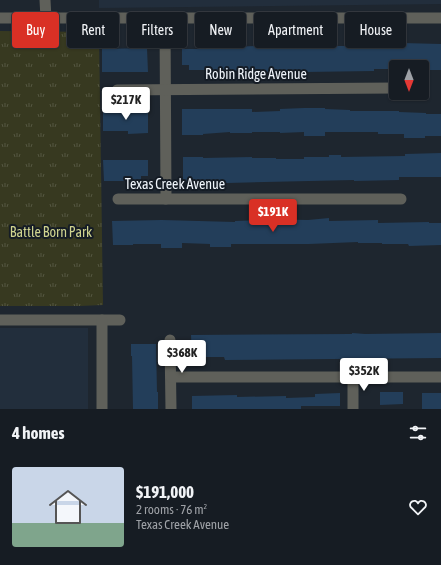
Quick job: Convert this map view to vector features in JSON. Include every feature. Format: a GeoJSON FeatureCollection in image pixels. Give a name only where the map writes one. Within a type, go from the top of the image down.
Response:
{"type":"FeatureCollection","features":[{"type":"Feature","properties":{"kind":"street"},"geometry":{"type":"LineString","coordinates":[[45,0],[46,12]]}},
{"type":"Feature","properties":{"kind":"street"},"geometry":{"type":"LineString","coordinates":[[0,18],[12,18]]}},
{"type":"Feature","properties":{"kind":"street"},"geometry":{"type":"LineString","coordinates":[[59,18],[127,18]]}},
{"type":"Feature","properties":{"kind":"street"},"geometry":{"type":"LineString","coordinates":[[187,18],[441,18]]}},
{"type":"Feature","properties":{"kind":"street"},"geometry":{"type":"LineString","coordinates":[[165,48],[166,200]]}},
{"type":"Feature","properties":{"kind":"street","name":"Robin Ridge Avenue"},"geometry":{"type":"LineString","coordinates":[[117,90],[389,88]]}},
{"type":"Feature","properties":{"kind":"street","name":"Texas Creek Avenue"},"geometry":{"type":"LineString","coordinates":[[118,200],[401,200]]}},
{"type":"Feature","properties":{"kind":"street"},"geometry":{"type":"LineString","coordinates":[[0,320],[120,320]]}},
{"type":"Feature","properties":{"kind":"street"},"geometry":{"type":"LineString","coordinates":[[102,320],[102,409]]}},
{"type":"Feature","properties":{"kind":"street"},"geometry":{"type":"LineString","coordinates":[[170,340],[171,409]]}},
{"type":"Feature","properties":{"kind":"street"},"geometry":{"type":"LineString","coordinates":[[353,376],[353,409]]}},
{"type":"Feature","properties":{"kind":"street"},"geometry":{"type":"LineString","coordinates":[[171,377],[441,376]]}},
{"type":"Feature","properties":{"kind":"shaded area"},"geometry":{"type":"Polygon","coordinates":[[[99,0],[441,0],[441,4],[99,8],[99,0]]]}},
{"type":"Feature","properties":{"kind":"shaded area"},"geometry":{"type":"Polygon","coordinates":[[[0,328],[88,328],[88,409],[0,409],[0,328]]]}},
{"type":"Feature","properties":{"kind":"green space","name":"Battle Born Park"},"geometry":{"type":"Polygon","coordinates":[[[0,31],[12,31],[12,48],[59,48],[59,32],[67,32],[67,48],[99,48],[103,305],[0,306],[0,31]]]}},
{"type":"Feature","properties":{"kind":"building"},"geometry":{"type":"Polygon","coordinates":[[[406,43],[441,44],[441,70],[429,70],[429,60],[389,60],[389,69],[374,69],[374,71],[305,72],[305,70],[276,70],[276,72],[255,72],[255,70],[206,72],[206,70],[189,70],[189,65],[182,65],[182,49],[231,49],[254,46],[254,48],[276,49],[337,48],[337,46],[345,46],[345,48],[406,48],[406,43]]]}},
{"type":"Feature","properties":{"kind":"building"},"geometry":{"type":"Polygon","coordinates":[[[147,48],[148,72],[102,72],[102,49],[147,48]]]}},
{"type":"Feature","properties":{"kind":"building"},"geometry":{"type":"Polygon","coordinates":[[[304,108],[441,114],[441,136],[404,138],[404,134],[378,134],[378,132],[325,132],[325,136],[304,136],[304,132],[230,132],[203,135],[182,135],[182,109],[252,109],[252,112],[304,108]]]}},
{"type":"Feature","properties":{"kind":"building"},"geometry":{"type":"Polygon","coordinates":[[[148,109],[148,133],[128,134],[128,131],[103,131],[103,110],[148,109]]]}},
{"type":"Feature","properties":{"kind":"building"},"geometry":{"type":"Polygon","coordinates":[[[441,153],[441,177],[399,177],[399,180],[227,183],[183,181],[183,157],[304,159],[304,157],[329,157],[329,155],[341,155],[341,157],[405,156],[405,154],[441,153]]]}},
{"type":"Feature","properties":{"kind":"building"},"geometry":{"type":"Polygon","coordinates":[[[103,160],[148,160],[148,176],[141,176],[141,181],[104,181],[103,160]]]}},
{"type":"Feature","properties":{"kind":"building"},"geometry":{"type":"Polygon","coordinates":[[[329,218],[329,221],[378,220],[378,223],[441,223],[441,245],[409,246],[408,244],[358,242],[309,244],[231,244],[231,247],[210,247],[210,244],[182,243],[182,248],[161,248],[161,244],[113,245],[112,221],[162,220],[235,222],[260,220],[259,219],[308,220],[329,218]]]}},
{"type":"Feature","properties":{"kind":"building"},"geometry":{"type":"Polygon","coordinates":[[[441,333],[441,358],[225,360],[224,357],[204,357],[204,359],[192,359],[191,335],[441,333]]]}},
{"type":"Feature","properties":{"kind":"building"},"geometry":{"type":"Polygon","coordinates":[[[131,344],[156,344],[158,409],[133,409],[131,344]]]}},
{"type":"Feature","properties":{"kind":"building"},"geometry":{"type":"Polygon","coordinates":[[[380,392],[403,392],[403,404],[380,405],[380,392]]]}},
{"type":"Feature","properties":{"kind":"building"},"geometry":{"type":"Polygon","coordinates":[[[340,393],[340,406],[301,406],[301,409],[192,409],[192,396],[286,396],[286,398],[315,397],[315,394],[340,393]]]}},
{"type":"Feature","properties":{"kind":"building"},"geometry":{"type":"Polygon","coordinates":[[[422,393],[441,393],[441,409],[422,409],[422,393]]]}}]}
